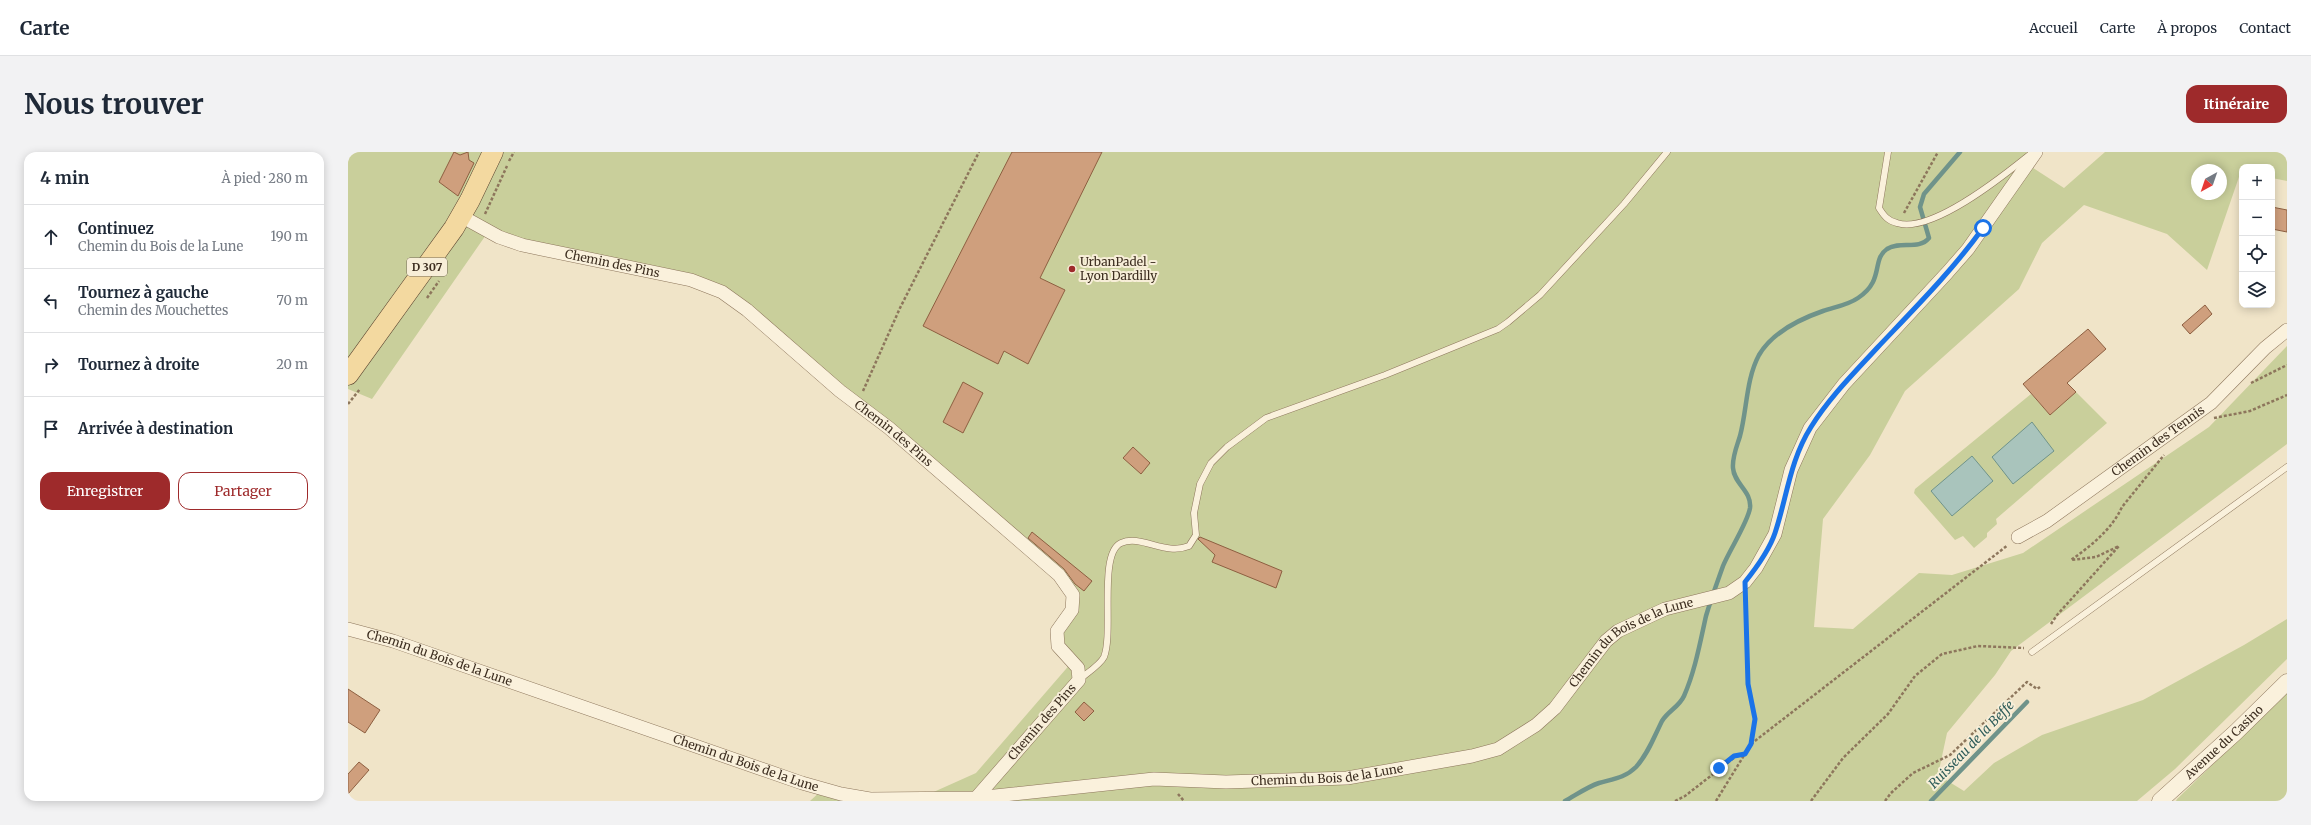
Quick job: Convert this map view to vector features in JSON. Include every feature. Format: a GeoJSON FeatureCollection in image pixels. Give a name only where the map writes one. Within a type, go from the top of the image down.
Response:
{"type":"FeatureCollection","features":[{"type":"Feature","properties":{"kind":"main road","name":"D 307"},"geometry":{"type":"LineString","coordinates":[[348,375],[418,279],[461,216],[493,152]]}},
{"type":"Feature","properties":{"kind":"street","name":"Chemin du Bois de la Lune"},"geometry":{"type":"LineString","coordinates":[[348,629],[393,641],[653,732],[841,794],[893,800],[976,798],[1154,779],[1226,782],[1347,778],[1472,756],[1498,749],[1536,725],[1555,708],[1606,642],[1618,631],[1666,609],[1731,592],[1745,582],[1756,568],[1775,534],[1791,470],[1810,428],[1844,384],[1948,274],[1968,249],[2036,152]]}},
{"type":"Feature","properties":{"kind":"street","name":"Chemin des Pins"},"geometry":{"type":"LineString","coordinates":[[461,216],[499,237],[522,245],[691,280],[722,292],[747,310],[856,404],[889,428],[1059,575],[1073,595],[1072,610],[1057,631],[1058,646],[1078,668],[1079,680],[976,798]]}},
{"type":"Feature","properties":{"kind":"street","name":"Chemin des Tennis"},"geometry":{"type":"LineString","coordinates":[[2018,536],[2047,521],[2211,403],[2265,348],[2287,330]]}},
{"type":"Feature","properties":{"kind":"street","name":"Avenue du Casino"},"geometry":{"type":"LineString","coordinates":[[2160,801],[2236,732],[2287,682]]}},
{"type":"Feature","properties":{"kind":"lane"},"geometry":{"type":"LineString","coordinates":[[1079,680],[1104,658],[1109,641],[1108,568],[1115,547],[1120,543],[1130,540],[1172,550],[1189,546],[1196,535],[1194,513],[1200,484],[1211,463],[1227,447],[1266,418],[1385,375],[1498,329],[1520,314],[1624,204],[1667,152]]}},
{"type":"Feature","properties":{"kind":"lane"},"geometry":{"type":"LineString","coordinates":[[1888,152],[1879,208],[1886,219],[1898,224],[1913,224],[1933,218],[1961,204],[1996,182],[2033,152]]}},
{"type":"Feature","properties":{"kind":"lane"},"geometry":{"type":"LineString","coordinates":[[2034,651],[2287,467]]}},
{"type":"Feature","properties":{"kind":"path"},"geometry":{"type":"LineString","coordinates":[[856,404],[900,308],[979,152]]}},
{"type":"Feature","properties":{"kind":"path"},"geometry":{"type":"LineString","coordinates":[[1898,224],[1938,152]]}},
{"type":"Feature","properties":{"kind":"path"},"geometry":{"type":"LineString","coordinates":[[2250,410],[2287,395]]}},
{"type":"Feature","properties":{"kind":"path"},"geometry":{"type":"LineString","coordinates":[[2050,626],[2057,615],[2119,546],[2096,557],[2071,560],[2091,546],[2118,517],[2122,507],[2152,472],[2165,452]]}},
{"type":"Feature","properties":{"kind":"path"},"geometry":{"type":"LineString","coordinates":[[1716,801],[1751,744],[2018,536]]}},
{"type":"Feature","properties":{"kind":"path"},"geometry":{"type":"LineString","coordinates":[[1745,582],[1748,684],[1755,719],[1751,744]]}},
{"type":"Feature","properties":{"kind":"path"},"geometry":{"type":"LineString","coordinates":[[1811,801],[1843,758],[1888,714],[1915,676],[1942,654],[1978,646],[2006,646],[2034,651]]}},
{"type":"Feature","properties":{"kind":"path"},"geometry":{"type":"LineString","coordinates":[[1885,801],[1891,793],[1913,773],[1950,755],[2027,682],[2037,689],[2040,687]]}},
{"type":"Feature","properties":{"kind":"path"},"geometry":{"type":"LineString","coordinates":[[1675,801],[1685,796],[1734,756],[1745,754]]}},
{"type":"Feature","properties":{"kind":"green space"},"geometry":{"type":"Polygon","coordinates":[[[348,152],[2027,152],[2021,160],[2064,188],[2105,152],[2287,152],[2287,181],[2275,179],[2275,164],[2239,164],[2239,177],[2207,270],[2167,234],[2084,205],[2042,243],[2019,289],[1905,391],[1870,455],[1823,519],[1814,627],[1853,629],[1919,573],[1952,575],[2023,553],[2209,427],[2287,346],[2287,444],[2011,651],[1995,675],[1947,733],[1938,775],[1964,791],[1994,763],[2042,735],[2143,700],[2244,645],[2287,619],[2287,659],[2175,769],[2137,801],[810,801],[823,789],[918,799],[976,773],[1072,662],[1058,646],[1073,595],[722,292],[488,232],[372,399],[348,389],[348,152]]]}},
{"type":"Feature","properties":{"kind":"green space"},"geometry":{"type":"Polygon","coordinates":[[[2076,392],[2107,423],[1996,519],[1997,524],[1987,533],[1987,537],[1974,548],[1963,536],[1955,540],[1914,493],[1915,489],[2031,394],[2050,415],[2076,392]]]}},
{"type":"Feature","properties":{"kind":"green space"},"geometry":{"type":"Polygon","coordinates":[[[2287,693],[2287,801],[2176,801],[2177,799],[2287,693]]]}},
{"type":"Feature","properties":{"kind":"water"},"geometry":{"type":"Polygon","coordinates":[[[2032,422],[2054,451],[2013,484],[1992,457],[2032,422]]]}},
{"type":"Feature","properties":{"kind":"water"},"geometry":{"type":"Polygon","coordinates":[[[1972,456],[1993,481],[1952,516],[1931,491],[1972,456]]]}},
{"type":"Feature","properties":{"kind":"building"},"geometry":{"type":"Polygon","coordinates":[[[454,152],[460,155],[468,152],[469,160],[474,163],[458,196],[439,182],[454,152]]]}},
{"type":"Feature","properties":{"kind":"building"},"geometry":{"type":"Polygon","coordinates":[[[1012,152],[1102,152],[1040,278],[1065,290],[1028,364],[1004,351],[998,364],[923,326],[1012,152]]]}},
{"type":"Feature","properties":{"kind":"building"},"geometry":{"type":"Polygon","coordinates":[[[2275,208],[2287,210],[2287,232],[2275,230],[2275,208]]]}},
{"type":"Feature","properties":{"kind":"building"},"geometry":{"type":"Polygon","coordinates":[[[2205,305],[2212,314],[2190,334],[2182,325],[2205,305]]]}},
{"type":"Feature","properties":{"kind":"building"},"geometry":{"type":"Polygon","coordinates":[[[2088,329],[2106,349],[2067,383],[2076,392],[2050,415],[2023,384],[2088,329]]]}},
{"type":"Feature","properties":{"kind":"building"},"geometry":{"type":"Polygon","coordinates":[[[963,382],[983,393],[963,433],[943,422],[963,382]]]}},
{"type":"Feature","properties":{"kind":"building"},"geometry":{"type":"Polygon","coordinates":[[[1133,447],[1150,463],[1141,474],[1123,458],[1133,447]]]}},
{"type":"Feature","properties":{"kind":"building"},"geometry":{"type":"Polygon","coordinates":[[[1032,532],[1092,581],[1084,591],[1075,584],[1064,569],[1028,538],[1032,532]]]}},
{"type":"Feature","properties":{"kind":"building"},"geometry":{"type":"Polygon","coordinates":[[[1200,537],[1282,571],[1276,588],[1212,562],[1215,555],[1198,539],[1200,537]]]}},
{"type":"Feature","properties":{"kind":"building"},"geometry":{"type":"Polygon","coordinates":[[[348,689],[380,710],[365,733],[348,722],[348,689]]]}},
{"type":"Feature","properties":{"kind":"building"},"geometry":{"type":"Polygon","coordinates":[[[1084,702],[1094,711],[1084,721],[1075,712],[1084,702]]]}},
{"type":"Feature","properties":{"kind":"building"},"geometry":{"type":"Polygon","coordinates":[[[359,762],[369,770],[348,794],[348,774],[359,762]]]}},
{"type":"Feature","properties":{"kind":"waterway"},"geometry":{"type":"LineString","coordinates":[[1565,801],[1599,783],[1623,776],[1632,771],[1647,751],[1662,721],[1684,696],[1694,667],[1706,616],[1714,591],[1723,566],[1749,514],[1750,502],[1746,492],[1736,479],[1733,464],[1752,374],[1759,355],[1771,340],[1787,328],[1814,314],[1841,306],[1858,298],[1872,284],[1882,254],[1887,249],[1898,245],[1920,244],[1929,238],[1920,207],[1924,194],[1960,152]]}},
{"type":"Feature","properties":{"kind":"waterway","name":"Ruisseau de la Beffe"},"geometry":{"type":"LineString","coordinates":[[1931,801],[2027,702]]}},
{"type":"Feature","properties":{"kind":"place","name":"UrbanPadel - Lyon Dardilly"},"geometry":{"type":"Point","coordinates":[1072,269]}},
{"type":"Feature","properties":{"kind":"route"},"geometry":{"type":"LineString","coordinates":[[1719,768],[1734,756],[1745,754],[1751,744],[1755,719],[1748,684],[1745,582],[1768,549],[1775,534],[1796,456],[1810,428],[1844,384],[1948,274],[1983,228]]}}]}
